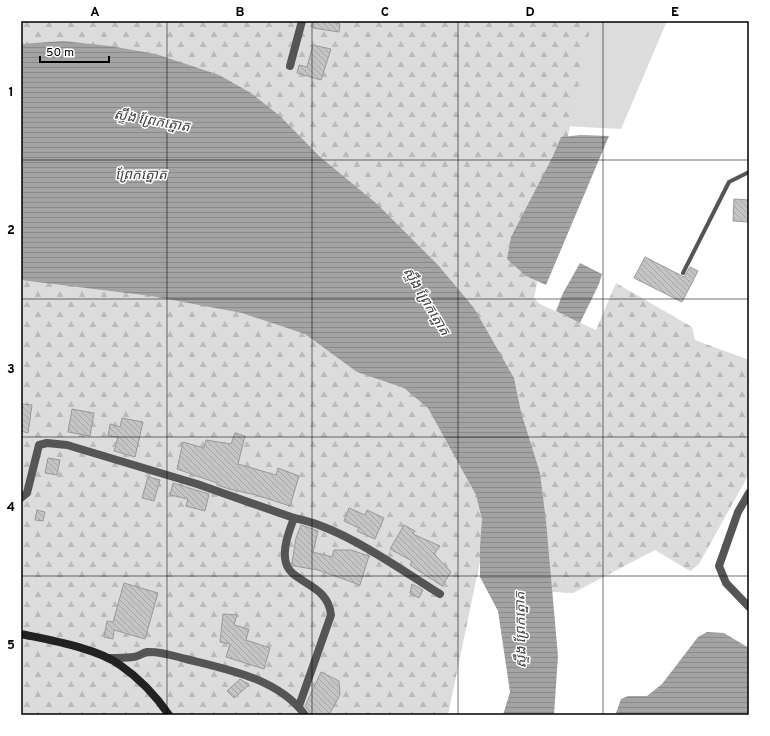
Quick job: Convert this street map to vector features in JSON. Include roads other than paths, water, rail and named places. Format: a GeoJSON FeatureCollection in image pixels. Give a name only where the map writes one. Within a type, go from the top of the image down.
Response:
{"type":"FeatureCollection","features":[{"type":"Feature","properties":{"kind":"main road"},"geometry":{"type":"LineString","coordinates":[[21,634],[82,649],[120,664],[143,685],[169,715]]}},
{"type":"Feature","properties":{"kind":"street"},"geometry":{"type":"LineString","coordinates":[[290,66],[302,21]]}},
{"type":"Feature","properties":{"kind":"street"},"geometry":{"type":"LineString","coordinates":[[21,498],[27,493],[39,446],[48,443],[67,445],[109,456],[294,518],[307,521],[354,542],[440,594]]}},
{"type":"Feature","properties":{"kind":"street"},"geometry":{"type":"LineString","coordinates":[[749,493],[738,512],[719,566],[726,583],[749,607]]}},
{"type":"Feature","properties":{"kind":"street"},"geometry":{"type":"LineString","coordinates":[[294,518],[286,544],[286,564],[291,571],[322,594],[328,601],[331,615],[299,706]]}},
{"type":"Feature","properties":{"kind":"street"},"geometry":{"type":"LineString","coordinates":[[108,658],[134,657],[147,652],[168,655],[222,668],[257,679],[281,692],[299,706],[305,715]]}},
{"type":"Feature","properties":{"kind":"lane"},"geometry":{"type":"LineString","coordinates":[[683,273],[729,182],[749,172]]}},
{"type":"Feature","properties":{"kind":"water","name":"ព្រែកត្នោត"},"geometry":{"type":"Polygon","coordinates":[[[63,41],[110,46],[156,54],[219,75],[251,93],[280,116],[319,156],[377,204],[438,265],[474,308],[514,378],[521,412],[540,473],[546,521],[558,656],[554,715],[503,715],[510,692],[498,611],[480,577],[482,519],[476,495],[428,408],[404,388],[357,372],[305,334],[242,313],[151,296],[21,280],[21,44],[63,41]]]}},
{"type":"Feature","properties":{"kind":"water"},"geometry":{"type":"Polygon","coordinates":[[[581,135],[609,136],[546,285],[526,276],[507,259],[511,237],[553,156],[561,137],[581,135]]]}},
{"type":"Feature","properties":{"kind":"water"},"geometry":{"type":"Polygon","coordinates":[[[580,263],[602,274],[599,284],[580,323],[556,311],[563,293],[580,263]]]}},
{"type":"Feature","properties":{"kind":"water"},"geometry":{"type":"Polygon","coordinates":[[[707,632],[724,633],[749,648],[749,715],[621,715],[616,713],[621,699],[628,696],[647,696],[662,684],[698,637],[707,632]]]}},
{"type":"Feature","properties":{"kind":"water label","name":"ស្ទឹង ព្រែកត្នោត"},"geometry":{"type":"Point","coordinates":[152,120]}},
{"type":"Feature","properties":{"kind":"water label","name":"ស្ទឹង ព្រែកត្នោត"},"geometry":{"type":"Point","coordinates":[427,301]}},
{"type":"Feature","properties":{"kind":"water label","name":"ស្ទឹង ព្រែកត្នោត"},"geometry":{"type":"Point","coordinates":[520,630]}}]}
